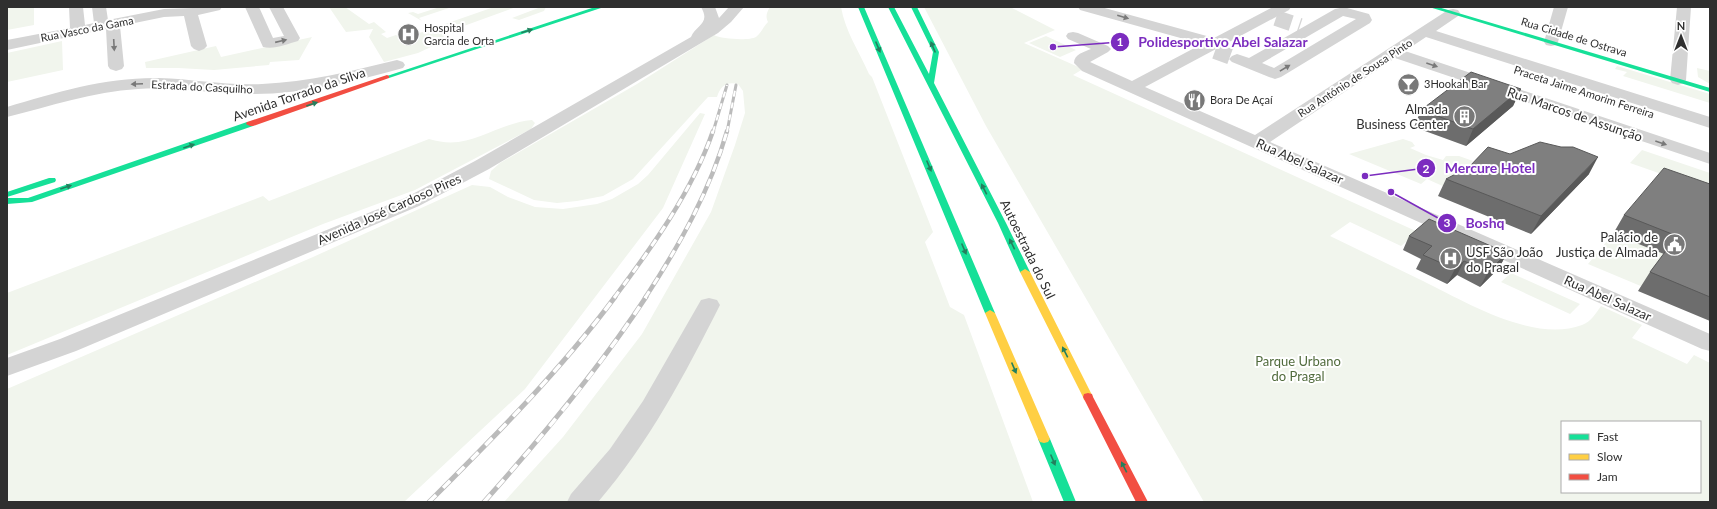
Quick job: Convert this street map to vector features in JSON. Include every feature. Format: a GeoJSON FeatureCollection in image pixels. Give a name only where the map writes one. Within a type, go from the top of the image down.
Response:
{"type":"FeatureCollection","features":[{"type":"Feature","properties":{"kind":"main road","name":"Avenida Torrado da Silva"},"geometry":{"type":"LineString","coordinates":[[240,118],[574,7]]}},
{"type":"Feature","properties":{"kind":"main road","name":"Avenida Torrado da Silva"},"geometry":{"type":"LineString","coordinates":[[7,207],[442,59],[600,7]]}},
{"type":"Feature","properties":{"kind":"main road"},"geometry":{"type":"LineString","coordinates":[[861,7],[1070,502]]}},
{"type":"Feature","properties":{"kind":"main road","name":"Autoestrada do Sul"},"geometry":{"type":"LineString","coordinates":[[891,7],[1002,223],[1040,303],[1142,502]]}},
{"type":"Feature","properties":{"kind":"main road"},"geometry":{"type":"LineString","coordinates":[[914,7],[936,52],[930,85]]}},
{"type":"Feature","properties":{"kind":"main road","name":"Rua Cidade de Ostrava"},"geometry":{"type":"LineString","coordinates":[[1432,7],[1710,90]]}},
{"type":"Feature","properties":{"kind":"main road"},"geometry":{"type":"LineString","coordinates":[[7,187],[32,184],[56,178],[7,195]]}},
{"type":"Feature","properties":{"kind":"main road"},"geometry":{"type":"LineString","coordinates":[[7,201],[29,200]]}},
{"type":"Feature","properties":{"kind":"street"},"geometry":{"type":"LineString","coordinates":[[76,7],[78,31]]}},
{"type":"Feature","properties":{"kind":"street"},"geometry":{"type":"LineString","coordinates":[[99,7],[107,25],[116,66]]}},
{"type":"Feature","properties":{"kind":"street","name":"Rua Vasco da Gama"},"geometry":{"type":"LineString","coordinates":[[7,45],[164,13],[190,12],[215,7]]}},
{"type":"Feature","properties":{"kind":"street"},"geometry":{"type":"LineString","coordinates":[[252,7],[268,44],[293,38],[276,7]]}},
{"type":"Feature","properties":{"kind":"street","name":"Avenida José Cardoso Pires"},"geometry":{"type":"LineString","coordinates":[[694,40],[710,25],[713,18],[708,7]]}},
{"type":"Feature","properties":{"kind":"street","name":"Avenida José Cardoso Pires"},"geometry":{"type":"LineString","coordinates":[[7,367],[68,345],[412,202],[482,165],[720,25],[737,7]]}},
{"type":"Feature","properties":{"kind":"street"},"geometry":{"type":"LineString","coordinates":[[1085,7],[1212,47]]}},
{"type":"Feature","properties":{"kind":"street"},"geometry":{"type":"LineString","coordinates":[[1550,42],[1561,7]]}},
{"type":"Feature","properties":{"kind":"street"},"geometry":{"type":"LineString","coordinates":[[1678,80],[1684,7]]}},
{"type":"Feature","properties":{"kind":"street"},"geometry":{"type":"LineString","coordinates":[[190,12],[199,46]]}},
{"type":"Feature","properties":{"kind":"street"},"geometry":{"type":"LineString","coordinates":[[1133,87],[1212,47],[1274,12]]}},
{"type":"Feature","properties":{"kind":"street"},"geometry":{"type":"LineString","coordinates":[[1340,12],[1356,13],[1364,17],[1365,20],[1275,74],[1243,62],[1305,28],[1340,12]]}},
{"type":"Feature","properties":{"kind":"street","name":"Rua António de Sousa Pinto"},"geometry":{"type":"LineString","coordinates":[[1257,142],[1395,53],[1453,13]]}},
{"type":"Feature","properties":{"kind":"street","name":"Praceta Jaime Amorim Ferreira"},"geometry":{"type":"LineString","coordinates":[[1425,32],[1710,123]]}},
{"type":"Feature","properties":{"kind":"street","name":"Rua Abel Salazar"},"geometry":{"type":"LineString","coordinates":[[1073,36],[1103,49],[1082,59],[1082,63],[1088,68],[1710,343]]}},
{"type":"Feature","properties":{"kind":"street","name":"Praceta Jaime Amorim Ferreira"},"geometry":{"type":"LineString","coordinates":[[1475,48],[1467,54],[1710,133]]}},
{"type":"Feature","properties":{"kind":"street","name":"Rua Marcos de Assunção"},"geometry":{"type":"LineString","coordinates":[[1395,53],[1710,159]]}},
{"type":"Feature","properties":{"kind":"street","name":"Estrada do Casquilho"},"geometry":{"type":"LineString","coordinates":[[7,112],[65,95],[108,86],[157,83],[226,89],[259,90],[360,75],[397,66]]}},
{"type":"Feature","properties":{"kind":"street"},"geometry":{"type":"LineString","coordinates":[[581,502],[627,446],[651,411],[674,372],[709,305]]}},
{"type":"Feature","properties":{"kind":"street","name":"Avenida José Cardoso Pires"},"geometry":{"type":"LineString","coordinates":[[7,376],[68,345]]}},
{"type":"Feature","properties":{"kind":"green space"},"geometry":{"type":"Polygon","coordinates":[[[34,7],[34,25],[7,30],[7,8],[34,7]]]}},
{"type":"Feature","properties":{"kind":"green space"},"geometry":{"type":"Polygon","coordinates":[[[329,7],[345,7],[369,24],[374,22],[386,32],[381,34],[387,38],[396,35],[402,39],[494,7],[516,7],[450,31],[433,46],[418,53],[384,62],[369,37],[373,29],[346,32],[329,7]]]}},
{"type":"Feature","properties":{"kind":"green space"},"geometry":{"type":"Polygon","coordinates":[[[440,7],[452,7],[419,18],[422,21],[408,13],[413,12],[418,14],[440,7]]]}},
{"type":"Feature","properties":{"kind":"green space"},"geometry":{"type":"Polygon","coordinates":[[[541,7],[546,7],[544,11],[519,20],[512,18],[541,7]]]}},
{"type":"Feature","properties":{"kind":"green space"},"geometry":{"type":"Polygon","coordinates":[[[770,7],[841,7],[849,33],[869,74],[872,77],[933,232],[925,242],[950,307],[964,315],[1033,502],[504,502],[563,437],[642,334],[711,212],[745,113],[743,91],[738,84],[730,83],[722,87],[717,97],[708,97],[633,179],[603,196],[557,203],[534,200],[489,179],[491,171],[500,163],[637,84],[714,35],[723,38],[735,39],[756,37],[768,22],[767,14],[770,7]]]}},
{"type":"Feature","properties":{"kind":"green space","name":"Parque Urbano do Pragal"},"geometry":{"type":"Polygon","coordinates":[[[924,7],[1010,7],[1055,30],[1024,43],[1083,69],[1073,75],[1418,232],[1401,246],[1350,222],[1330,236],[1479,309],[1521,325],[1543,329],[1563,329],[1585,324],[1593,317],[1601,306],[1642,325],[1632,338],[1687,364],[1694,355],[1710,363],[1710,502],[1204,502],[986,126],[924,7]]]}},
{"type":"Feature","properties":{"kind":"green space"},"geometry":{"type":"Polygon","coordinates":[[[1046,36],[1076,50],[1060,57],[1029,43],[1046,36]]]}},
{"type":"Feature","properties":{"kind":"green space"},"geometry":{"type":"Polygon","coordinates":[[[312,37],[299,60],[270,62],[269,65],[214,70],[146,68],[145,62],[216,46],[221,57],[312,37]]]}},
{"type":"Feature","properties":{"kind":"green space"},"geometry":{"type":"Polygon","coordinates":[[[62,41],[63,70],[7,82],[7,53],[62,41]]]}},
{"type":"Feature","properties":{"kind":"green space"},"geometry":{"type":"Polygon","coordinates":[[[1617,66],[1710,94],[1710,103],[1623,76],[1627,72],[1615,69],[1617,66]]]}},
{"type":"Feature","properties":{"kind":"green space"},"geometry":{"type":"Polygon","coordinates":[[[1697,68],[1710,71],[1710,84],[1698,77],[1697,68]]]}},
{"type":"Feature","properties":{"kind":"green space"},"geometry":{"type":"Polygon","coordinates":[[[700,113],[705,114],[663,208],[525,389],[404,502],[7,502],[7,389],[313,257],[472,185],[490,187],[508,197],[535,207],[563,209],[597,204],[612,199],[638,184],[648,175],[700,113]]]}},
{"type":"Feature","properties":{"kind":"green space"},"geometry":{"type":"Polygon","coordinates":[[[532,120],[535,123],[531,129],[415,190],[323,224],[7,355],[7,293],[263,196],[269,201],[429,139],[444,142],[470,140],[505,126],[532,120]]]}},
{"type":"Feature","properties":{"kind":"green space"},"geometry":{"type":"Polygon","coordinates":[[[1403,139],[1412,142],[1415,146],[1410,148],[1426,155],[1443,160],[1446,156],[1459,156],[1473,161],[1447,188],[1427,179],[1421,184],[1349,154],[1403,139]]]}},
{"type":"Feature","properties":{"kind":"green space"},"geometry":{"type":"Polygon","coordinates":[[[1642,150],[1710,173],[1710,191],[1630,163],[1642,150]]]}},
{"type":"Feature","properties":{"kind":"green space"},"geometry":{"type":"Polygon","coordinates":[[[1613,234],[1665,254],[1643,287],[1588,264],[1613,234]]]}},
{"type":"Feature","properties":{"kind":"green space"},"geometry":{"type":"Polygon","coordinates":[[[1511,273],[1580,304],[1570,314],[1501,282],[1511,273]]]}},
{"type":"Feature","properties":{"kind":"building"},"geometry":{"type":"Polygon","coordinates":[[[1471,72],[1521,89],[1473,129],[1421,110],[1471,72]]]}},
{"type":"Feature","properties":{"kind":"building"},"geometry":{"type":"Polygon","coordinates":[[[1540,142],[1561,147],[1573,147],[1598,157],[1541,216],[1446,179],[1469,167],[1488,147],[1510,154],[1540,142]]]}},
{"type":"Feature","properties":{"kind":"building","name":"Palácio de Justiça de Almada"},"geometry":{"type":"Polygon","coordinates":[[[1664,168],[1710,184],[1710,297],[1650,272],[1677,236],[1624,215],[1664,168]]]}},
{"type":"Feature","properties":{"kind":"building"},"geometry":{"type":"Polygon","coordinates":[[[1429,219],[1507,253],[1488,272],[1464,261],[1455,269],[1423,255],[1432,246],[1409,236],[1429,219]]]}},
{"type":"Feature","properties":{"kind":"tunnel"},"geometry":{"type":"LineString","coordinates":[[1276,18],[1300,26]]}},
{"type":"Feature","properties":{"kind":"tunnel"},"geometry":{"type":"LineString","coordinates":[[1215,51],[1237,59]]}},
{"type":"Feature","properties":{"kind":"railway"},"geometry":{"type":"LineString","coordinates":[[713,132],[727,85]]}},
{"type":"Feature","properties":{"kind":"railway"},"geometry":{"type":"LineString","coordinates":[[727,132],[736,85]]}},
{"type":"Feature","properties":{"kind":"railway"},"geometry":{"type":"LineString","coordinates":[[614,298],[643,259],[670,218],[694,176],[713,131]]}},
{"type":"Feature","properties":{"kind":"railway"},"geometry":{"type":"LineString","coordinates":[[645,298],[670,258],[703,196],[727,131]]}},
{"type":"Feature","properties":{"kind":"railway"},"geometry":{"type":"LineString","coordinates":[[429,502],[526,403],[572,351],[615,297]]}},
{"type":"Feature","properties":{"kind":"railway"},"geometry":{"type":"LineString","coordinates":[[484,502],[527,453],[589,377],[609,351],[646,297]]}},
{"type":"Feature","properties":{"kind":"traffic: fast"},"geometry":{"type":"LineString","coordinates":[[387,77],[601,7]]}},
{"type":"Feature","properties":{"kind":"traffic: fast"},"geometry":{"type":"LineString","coordinates":[[861,7],[990,313]]}},
{"type":"Feature","properties":{"kind":"traffic: fast"},"geometry":{"type":"LineString","coordinates":[[891,7],[1002,223],[1025,272]]}},
{"type":"Feature","properties":{"kind":"traffic: fast"},"geometry":{"type":"LineString","coordinates":[[914,7],[936,52],[930,85]]}},
{"type":"Feature","properties":{"kind":"traffic: fast"},"geometry":{"type":"LineString","coordinates":[[1432,7],[1710,90]]}},
{"type":"Feature","properties":{"kind":"traffic: fast"},"geometry":{"type":"LineString","coordinates":[[7,201],[29,200],[250,124]]}},
{"type":"Feature","properties":{"kind":"traffic: fast"},"geometry":{"type":"LineString","coordinates":[[7,195],[52,180]]}},
{"type":"Feature","properties":{"kind":"traffic: fast"},"geometry":{"type":"LineString","coordinates":[[1044,439],[1070,502]]}},
{"type":"Feature","properties":{"kind":"traffic: slow"},"geometry":{"type":"LineString","coordinates":[[1025,272],[1088,397]]}},
{"type":"Feature","properties":{"kind":"traffic: slow"},"geometry":{"type":"LineString","coordinates":[[990,313],[1044,439]]}},
{"type":"Feature","properties":{"kind":"traffic: jam"},"geometry":{"type":"LineString","coordinates":[[250,124],[387,77]]}},
{"type":"Feature","properties":{"kind":"traffic: jam"},"geometry":{"type":"LineString","coordinates":[[1088,397],[1142,502]]}},
{"type":"Feature","properties":{"kind":"place","name":"Hospital Garcia de Orta"},"geometry":{"type":"Point","coordinates":[408,34]}},
{"type":"Feature","properties":{"kind":"place","name":"Polidesportivo Abel Salazar"},"geometry":{"type":"Point","coordinates":[1053,47]}},
{"type":"Feature","properties":{"kind":"place","name":"3Hookah Bar"},"geometry":{"type":"Point","coordinates":[1409,84]}},
{"type":"Feature","properties":{"kind":"place","name":"Bora De Açaí"},"geometry":{"type":"Point","coordinates":[1194,100]}},
{"type":"Feature","properties":{"kind":"place","name":"Almada Business Center"},"geometry":{"type":"Point","coordinates":[1464,116]}},
{"type":"Feature","properties":{"kind":"place","name":"Mercure Hotel"},"geometry":{"type":"Point","coordinates":[1365,176]}},
{"type":"Feature","properties":{"kind":"place","name":"Boshq"},"geometry":{"type":"Point","coordinates":[1391,192]}},
{"type":"Feature","properties":{"kind":"place","name":"Palácio de Justiça de Almada"},"geometry":{"type":"Point","coordinates":[1674,244]}},
{"type":"Feature","properties":{"kind":"place","name":"USF São João do Pragal"},"geometry":{"type":"Point","coordinates":[1451,259]}}]}
